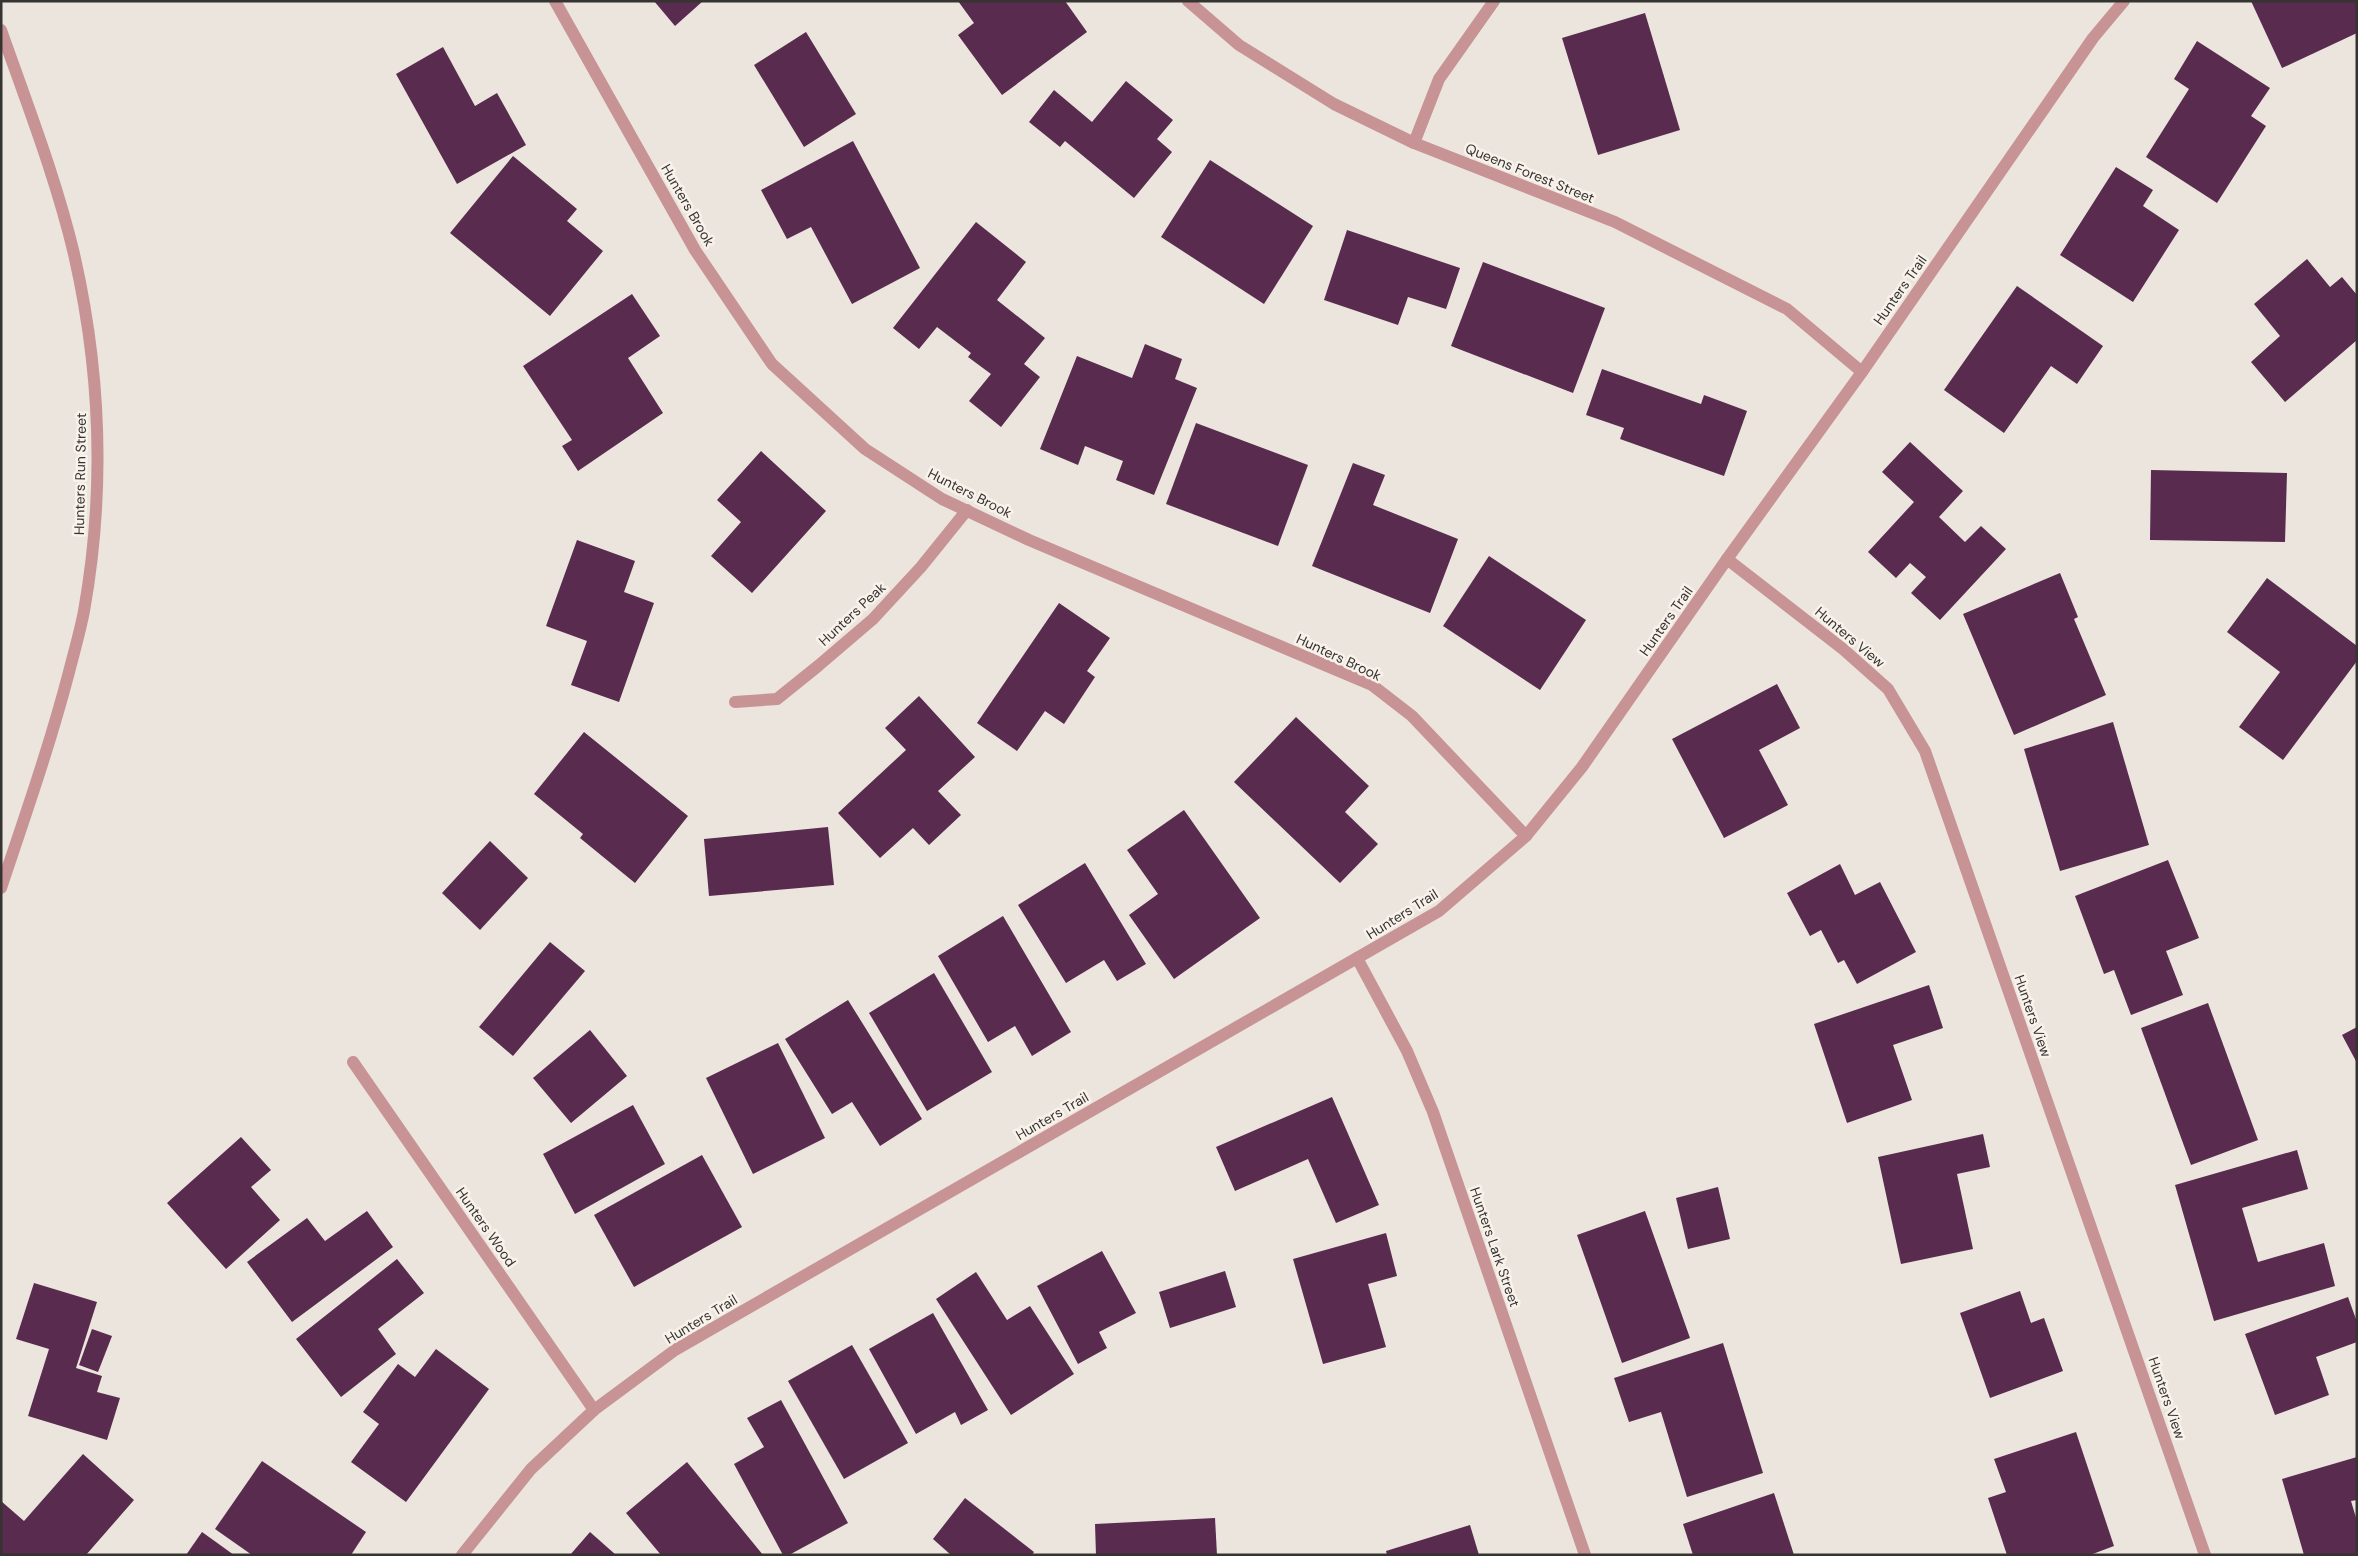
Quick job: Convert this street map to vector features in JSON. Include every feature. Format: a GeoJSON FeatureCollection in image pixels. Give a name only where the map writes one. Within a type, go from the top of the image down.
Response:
{"type":"FeatureCollection","features":[{"type":"Feature","properties":{"kind":"street","name":"Hunters Brook"},"geometry":{"type":"LineString","coordinates":[[555,1],[695,250],[772,364],[865,449],[942,499],[1030,540],[1372,685],[1412,716],[1526,836]]}},
{"type":"Feature","properties":{"kind":"street","name":"Queens Forest Street"},"geometry":{"type":"LineString","coordinates":[[1188,1],[1238,45],[1334,104],[1414,143],[1615,222],[1787,309],[1862,372]]}},
{"type":"Feature","properties":{"kind":"street"},"geometry":{"type":"LineString","coordinates":[[1414,143],[1439,80],[1494,1]]}},
{"type":"Feature","properties":{"kind":"street","name":"Hunters Trail"},"geometry":{"type":"LineString","coordinates":[[462,1555],[531,1468],[594,1410],[675,1350],[1439,911],[1526,836],[1582,767],[1726,559],[1862,372],[2093,38],[2124,1]]}},
{"type":"Feature","properties":{"kind":"street","name":"Hunters Run Street"},"geometry":{"type":"LineString","coordinates":[[1,30],[44,151],[74,254],[92,361],[98,431],[96,522],[84,613],[54,728],[1,888]]}},
{"type":"Feature","properties":{"kind":"street","name":"Hunters Peak"},"geometry":{"type":"LineString","coordinates":[[735,702],[777,699],[818,666],[873,619],[921,567],[967,510]]}},
{"type":"Feature","properties":{"kind":"street","name":"Hunters View"},"geometry":{"type":"LineString","coordinates":[[1726,559],[1843,649],[1888,689],[1925,751],[2205,1555]]}},
{"type":"Feature","properties":{"kind":"street","name":"Hunters Lark Street"},"geometry":{"type":"LineString","coordinates":[[1357,958],[1407,1051],[1433,1112],[1585,1555]]}},
{"type":"Feature","properties":{"kind":"street","name":"Hunters Wood"},"geometry":{"type":"LineString","coordinates":[[353,1062],[594,1410]]}},
{"type":"Feature","properties":{"kind":"building"},"geometry":{"type":"Polygon","coordinates":[[[654,1],[703,1],[675,26],[654,1]]]}},
{"type":"Feature","properties":{"kind":"building"},"geometry":{"type":"Polygon","coordinates":[[[958,1],[1065,1],[1087,32],[1002,95],[958,35],[974,23],[958,1]]]}},
{"type":"Feature","properties":{"kind":"building"},"geometry":{"type":"Polygon","coordinates":[[[2251,1],[2357,1],[2357,33],[2282,68],[2251,1]]]}},
{"type":"Feature","properties":{"kind":"building"},"geometry":{"type":"Polygon","coordinates":[[[1645,13],[1680,130],[1598,155],[1562,38],[1645,13]]]}},
{"type":"Feature","properties":{"kind":"building"},"geometry":{"type":"Polygon","coordinates":[[[806,32],[856,114],[804,147],[754,65],[806,32]]]}},
{"type":"Feature","properties":{"kind":"building"},"geometry":{"type":"Polygon","coordinates":[[[2197,41],[2270,88],[2251,116],[2266,126],[2217,203],[2146,157],[2189,89],[2174,79],[2197,41]]]}},
{"type":"Feature","properties":{"kind":"building"},"geometry":{"type":"Polygon","coordinates":[[[443,47],[475,106],[497,93],[526,145],[457,184],[396,74],[443,47]]]}},
{"type":"Feature","properties":{"kind":"building"},"geometry":{"type":"Polygon","coordinates":[[[1126,81],[1173,120],[1157,139],[1172,152],[1134,198],[1065,141],[1060,147],[1029,122],[1054,90],[1092,122],[1126,81]]]}},
{"type":"Feature","properties":{"kind":"building"},"geometry":{"type":"Polygon","coordinates":[[[853,141],[920,268],[852,304],[811,227],[787,239],[761,190],[853,141]]]}},
{"type":"Feature","properties":{"kind":"building"},"geometry":{"type":"Polygon","coordinates":[[[513,156],[577,209],[567,221],[603,251],[550,316],[450,233],[513,156]]]}},
{"type":"Feature","properties":{"kind":"building"},"geometry":{"type":"Polygon","coordinates":[[[1210,160],[1313,226],[1264,304],[1161,237],[1210,160]]]}},
{"type":"Feature","properties":{"kind":"building"},"geometry":{"type":"Polygon","coordinates":[[[2116,167],[2153,190],[2143,206],[2179,230],[2133,302],[2060,255],[2116,167]]]}},
{"type":"Feature","properties":{"kind":"building"},"geometry":{"type":"Polygon","coordinates":[[[976,222],[1026,262],[997,300],[1045,338],[1024,364],[1040,377],[1001,427],[969,401],[991,374],[968,357],[971,353],[937,327],[919,349],[893,328],[976,222]]]}},
{"type":"Feature","properties":{"kind":"building"},"geometry":{"type":"Polygon","coordinates":[[[1347,230],[1460,268],[1446,309],[1408,297],[1398,325],[1324,300],[1347,230]]]}},
{"type":"Feature","properties":{"kind":"building"},"geometry":{"type":"Polygon","coordinates":[[[2307,259],[2330,287],[2342,277],[2357,295],[2357,340],[2285,402],[2251,362],[2280,336],[2254,304],[2307,259]]]}},
{"type":"Feature","properties":{"kind":"building"},"geometry":{"type":"Polygon","coordinates":[[[1483,262],[1605,308],[1573,393],[1451,346],[1483,262]]]}},
{"type":"Feature","properties":{"kind":"building"},"geometry":{"type":"Polygon","coordinates":[[[2017,286],[2103,346],[2077,384],[2051,366],[2004,433],[1944,390],[2017,286]]]}},
{"type":"Feature","properties":{"kind":"building"},"geometry":{"type":"Polygon","coordinates":[[[632,294],[660,336],[628,358],[663,413],[578,471],[562,446],[572,440],[523,366],[632,294]]]}},
{"type":"Feature","properties":{"kind":"building"},"geometry":{"type":"Polygon","coordinates":[[[1145,344],[1182,359],[1175,379],[1197,388],[1154,495],[1116,480],[1123,461],[1085,446],[1078,465],[1040,449],[1077,356],[1132,378],[1145,344]]]}},
{"type":"Feature","properties":{"kind":"building"},"geometry":{"type":"Polygon","coordinates":[[[1602,369],[1701,404],[1704,395],[1747,411],[1724,476],[1620,439],[1624,428],[1586,415],[1602,369]]]}},
{"type":"Feature","properties":{"kind":"building"},"geometry":{"type":"Polygon","coordinates":[[[1196,423],[1308,465],[1278,546],[1166,504],[1196,423]]]}},
{"type":"Feature","properties":{"kind":"building"},"geometry":{"type":"Polygon","coordinates":[[[1910,442],[1963,491],[1939,517],[1965,542],[1981,526],[2006,549],[1940,620],[1911,593],[1926,577],[1910,563],[1896,578],[1868,552],[1914,502],[1882,472],[1910,442]]]}},
{"type":"Feature","properties":{"kind":"building"},"geometry":{"type":"Polygon","coordinates":[[[761,451],[826,511],[752,593],[711,556],[741,522],[717,500],[761,451]]]}},
{"type":"Feature","properties":{"kind":"building"},"geometry":{"type":"Polygon","coordinates":[[[1353,463],[1385,475],[1373,505],[1458,539],[1430,613],[1312,566],[1353,463]]]}},
{"type":"Feature","properties":{"kind":"building"},"geometry":{"type":"Polygon","coordinates":[[[2151,470],[2287,473],[2285,542],[2150,540],[2151,470]]]}},
{"type":"Feature","properties":{"kind":"building"},"geometry":{"type":"Polygon","coordinates":[[[577,540],[635,561],[624,592],[654,603],[619,702],[571,685],[587,641],[546,626],[577,540]]]}},
{"type":"Feature","properties":{"kind":"building"},"geometry":{"type":"Polygon","coordinates":[[[1489,556],[1586,620],[1540,690],[1443,626],[1489,556]]]}},
{"type":"Feature","properties":{"kind":"building"},"geometry":{"type":"Polygon","coordinates":[[[2060,573],[2078,617],[2074,619],[2106,695],[2014,735],[1963,614],[2060,573]]]}},
{"type":"Feature","properties":{"kind":"building"},"geometry":{"type":"Polygon","coordinates":[[[2267,578],[2357,646],[2357,661],[2283,760],[2239,727],[2280,672],[2227,632],[2267,578]]]}},
{"type":"Feature","properties":{"kind":"building"},"geometry":{"type":"Polygon","coordinates":[[[1059,603],[1110,638],[1087,671],[1095,677],[1064,724],[1045,711],[1017,751],[977,723],[1059,603]]]}},
{"type":"Feature","properties":{"kind":"building"},"geometry":{"type":"Polygon","coordinates":[[[1777,684],[1800,728],[1759,750],[1788,805],[1724,838],[1672,739],[1777,684]]]}},
{"type":"Feature","properties":{"kind":"building"},"geometry":{"type":"Polygon","coordinates":[[[919,696],[975,757],[938,791],[961,815],[929,845],[913,828],[880,858],[838,813],[906,750],[885,728],[919,696]]]}},
{"type":"Feature","properties":{"kind":"building"},"geometry":{"type":"Polygon","coordinates":[[[1296,717],[1369,786],[1345,812],[1378,844],[1340,883],[1234,782],[1296,717]]]}},
{"type":"Feature","properties":{"kind":"building"},"geometry":{"type":"Polygon","coordinates":[[[2113,722],[2149,845],[2060,871],[2024,749],[2113,722]]]}},
{"type":"Feature","properties":{"kind":"building"},"geometry":{"type":"Polygon","coordinates":[[[584,732],[688,816],[635,883],[580,838],[583,834],[534,794],[584,732]]]}},
{"type":"Feature","properties":{"kind":"building"},"geometry":{"type":"Polygon","coordinates":[[[1184,810],[1260,918],[1174,979],[1129,915],[1158,894],[1127,850],[1184,810]]]}},
{"type":"Feature","properties":{"kind":"building"},"geometry":{"type":"Polygon","coordinates":[[[828,827],[834,885],[709,896],[704,839],[828,827]]]}},
{"type":"Feature","properties":{"kind":"building"},"geometry":{"type":"Polygon","coordinates":[[[490,841],[528,878],[480,930],[442,893],[490,841]]]}},
{"type":"Feature","properties":{"kind":"building"},"geometry":{"type":"Polygon","coordinates":[[[2168,860],[2199,938],[2166,951],[2183,995],[2131,1015],[2114,970],[2104,974],[2075,896],[2168,860]]]}},
{"type":"Feature","properties":{"kind":"building"},"geometry":{"type":"Polygon","coordinates":[[[1085,863],[1146,964],[1117,981],[1104,960],[1066,983],[1018,905],[1085,863]]]}},
{"type":"Feature","properties":{"kind":"building"},"geometry":{"type":"Polygon","coordinates":[[[1840,864],[1855,895],[1880,882],[1916,952],[1857,984],[1844,960],[1838,963],[1821,930],[1810,936],[1787,893],[1840,864]]]}},
{"type":"Feature","properties":{"kind":"building"},"geometry":{"type":"Polygon","coordinates":[[[1003,916],[1071,1032],[1032,1056],[1015,1026],[988,1042],[938,956],[1003,916]]]}},
{"type":"Feature","properties":{"kind":"building"},"geometry":{"type":"Polygon","coordinates":[[[550,942],[585,971],[513,1056],[479,1027],[550,942]]]}},
{"type":"Feature","properties":{"kind":"building"},"geometry":{"type":"Polygon","coordinates":[[[934,973],[992,1072],[927,1111],[869,1013],[934,973]]]}},
{"type":"Feature","properties":{"kind":"building"},"geometry":{"type":"Polygon","coordinates":[[[1929,985],[1943,1028],[1893,1045],[1912,1100],[1847,1123],[1814,1024],[1929,985]]]}},
{"type":"Feature","properties":{"kind":"building"},"geometry":{"type":"Polygon","coordinates":[[[848,1000],[922,1119],[880,1146],[852,1102],[832,1114],[785,1039],[848,1000]]]}},
{"type":"Feature","properties":{"kind":"building"},"geometry":{"type":"Polygon","coordinates":[[[2208,1003],[2258,1140],[2191,1165],[2141,1028],[2208,1003]]]}},
{"type":"Feature","properties":{"kind":"building"},"geometry":{"type":"Polygon","coordinates":[[[2357,1027],[2357,1063],[2342,1035],[2357,1027]]]}},
{"type":"Feature","properties":{"kind":"building"},"geometry":{"type":"Polygon","coordinates":[[[590,1030],[627,1076],[571,1123],[533,1078],[590,1030]]]}},
{"type":"Feature","properties":{"kind":"building"},"geometry":{"type":"Polygon","coordinates":[[[778,1043],[825,1138],[753,1174],[706,1078],[778,1043]]]}},
{"type":"Feature","properties":{"kind":"building"},"geometry":{"type":"Polygon","coordinates":[[[1332,1097],[1379,1205],[1336,1223],[1308,1159],[1235,1191],[1216,1147],[1332,1097]]]}},
{"type":"Feature","properties":{"kind":"building"},"geometry":{"type":"Polygon","coordinates":[[[633,1105],[665,1164],[575,1214],[543,1154],[633,1105]]]}},
{"type":"Feature","properties":{"kind":"building"},"geometry":{"type":"Polygon","coordinates":[[[1983,1134],[1990,1167],[1957,1174],[1973,1249],[1901,1264],[1878,1157],[1983,1134]]]}},
{"type":"Feature","properties":{"kind":"building"},"geometry":{"type":"Polygon","coordinates":[[[241,1137],[271,1170],[251,1187],[280,1220],[226,1269],[167,1203],[241,1137]]]}},
{"type":"Feature","properties":{"kind":"building"},"geometry":{"type":"Polygon","coordinates":[[[2297,1150],[2308,1189],[2242,1208],[2258,1262],[2324,1243],[2335,1286],[2214,1321],[2175,1185],[2297,1150]]]}},
{"type":"Feature","properties":{"kind":"building"},"geometry":{"type":"Polygon","coordinates":[[[702,1155],[742,1227],[634,1287],[594,1215],[702,1155]]]}},
{"type":"Feature","properties":{"kind":"building"},"geometry":{"type":"Polygon","coordinates":[[[1718,1187],[1730,1239],[1688,1249],[1676,1198],[1718,1187]]]}},
{"type":"Feature","properties":{"kind":"building"},"geometry":{"type":"Polygon","coordinates":[[[367,1211],[393,1247],[292,1322],[247,1262],[307,1218],[325,1241],[367,1211]]]}},
{"type":"Feature","properties":{"kind":"building"},"geometry":{"type":"Polygon","coordinates":[[[1645,1211],[1690,1338],[1622,1363],[1577,1235],[1645,1211]]]}},
{"type":"Feature","properties":{"kind":"building"},"geometry":{"type":"Polygon","coordinates":[[[1386,1233],[1397,1276],[1368,1284],[1386,1347],[1323,1364],[1293,1259],[1386,1233]]]}},
{"type":"Feature","properties":{"kind":"building"},"geometry":{"type":"Polygon","coordinates":[[[1102,1251],[1136,1313],[1099,1332],[1107,1348],[1078,1364],[1037,1286],[1102,1251]]]}},
{"type":"Feature","properties":{"kind":"building"},"geometry":{"type":"Polygon","coordinates":[[[397,1259],[424,1293],[378,1329],[396,1354],[341,1397],[296,1339],[397,1259]]]}},
{"type":"Feature","properties":{"kind":"building"},"geometry":{"type":"Polygon","coordinates":[[[1225,1271],[1236,1307],[1170,1328],[1159,1292],[1225,1271]]]}},
{"type":"Feature","properties":{"kind":"building"},"geometry":{"type":"Polygon","coordinates":[[[976,1272],[1007,1320],[1030,1306],[1074,1374],[1011,1415],[936,1299],[976,1272]]]}},
{"type":"Feature","properties":{"kind":"building"},"geometry":{"type":"Polygon","coordinates":[[[34,1283],[97,1302],[76,1368],[102,1376],[97,1392],[120,1398],[107,1440],[28,1416],[49,1349],[16,1339],[34,1283]]]}},
{"type":"Feature","properties":{"kind":"building"},"geometry":{"type":"Polygon","coordinates":[[[2020,1291],[2031,1323],[2044,1318],[2063,1371],[1990,1398],[1960,1313],[2020,1291]]]}},
{"type":"Feature","properties":{"kind":"building"},"geometry":{"type":"Polygon","coordinates":[[[2348,1297],[2357,1322],[2357,1342],[2316,1357],[2329,1395],[2275,1415],[2245,1334],[2348,1297]]]}},
{"type":"Feature","properties":{"kind":"building"},"geometry":{"type":"Polygon","coordinates":[[[933,1313],[988,1410],[961,1425],[955,1412],[916,1434],[869,1349],[933,1313]]]}},
{"type":"Feature","properties":{"kind":"building"},"geometry":{"type":"Polygon","coordinates":[[[92,1329],[112,1336],[98,1372],[79,1365],[92,1329]]]}},
{"type":"Feature","properties":{"kind":"building"},"geometry":{"type":"Polygon","coordinates":[[[1723,1343],[1763,1473],[1687,1497],[1661,1412],[1629,1422],[1614,1378],[1723,1343]]]}},
{"type":"Feature","properties":{"kind":"building"},"geometry":{"type":"Polygon","coordinates":[[[852,1345],[908,1443],[844,1479],[788,1381],[852,1345]]]}},
{"type":"Feature","properties":{"kind":"building"},"geometry":{"type":"Polygon","coordinates":[[[436,1349],[489,1389],[406,1502],[351,1462],[379,1424],[363,1412],[398,1364],[415,1377],[436,1349]]]}},
{"type":"Feature","properties":{"kind":"building"},"geometry":{"type":"Polygon","coordinates":[[[781,1400],[848,1523],[789,1555],[783,1555],[734,1464],[764,1447],[747,1418],[781,1400]]]}},
{"type":"Feature","properties":{"kind":"building"},"geometry":{"type":"Polygon","coordinates":[[[2076,1432],[2114,1546],[2090,1555],[2007,1555],[1988,1498],[2006,1492],[1994,1459],[2076,1432]]]}},
{"type":"Feature","properties":{"kind":"building"},"geometry":{"type":"Polygon","coordinates":[[[83,1454],[134,1500],[86,1555],[1,1555],[1,1501],[24,1521],[83,1454]]]}},
{"type":"Feature","properties":{"kind":"building"},"geometry":{"type":"Polygon","coordinates":[[[2357,1457],[2357,1500],[2351,1501],[2357,1521],[2357,1555],[2304,1555],[2282,1479],[2357,1457]]]}},
{"type":"Feature","properties":{"kind":"building"},"geometry":{"type":"Polygon","coordinates":[[[262,1461],[366,1532],[351,1555],[252,1555],[215,1529],[262,1461]]]}},
{"type":"Feature","properties":{"kind":"building"},"geometry":{"type":"Polygon","coordinates":[[[687,1462],[763,1555],[661,1555],[626,1513],[687,1462]]]}},
{"type":"Feature","properties":{"kind":"building"},"geometry":{"type":"Polygon","coordinates":[[[1774,1493],[1794,1555],[1693,1555],[1683,1524],[1774,1493]]]}},
{"type":"Feature","properties":{"kind":"building"},"geometry":{"type":"Polygon","coordinates":[[[965,1498],[1034,1552],[1032,1555],[951,1555],[933,1539],[965,1498]]]}},
{"type":"Feature","properties":{"kind":"building"},"geometry":{"type":"Polygon","coordinates":[[[1215,1518],[1217,1555],[1096,1555],[1095,1524],[1215,1518]]]}},
{"type":"Feature","properties":{"kind":"building"},"geometry":{"type":"Polygon","coordinates":[[[1470,1525],[1479,1555],[1387,1555],[1386,1551],[1470,1525]]]}},
{"type":"Feature","properties":{"kind":"building"},"geometry":{"type":"Polygon","coordinates":[[[202,1532],[234,1555],[186,1555],[202,1532]]]}},
{"type":"Feature","properties":{"kind":"building"},"geometry":{"type":"Polygon","coordinates":[[[590,1532],[616,1555],[570,1555],[590,1532]]]}}]}
